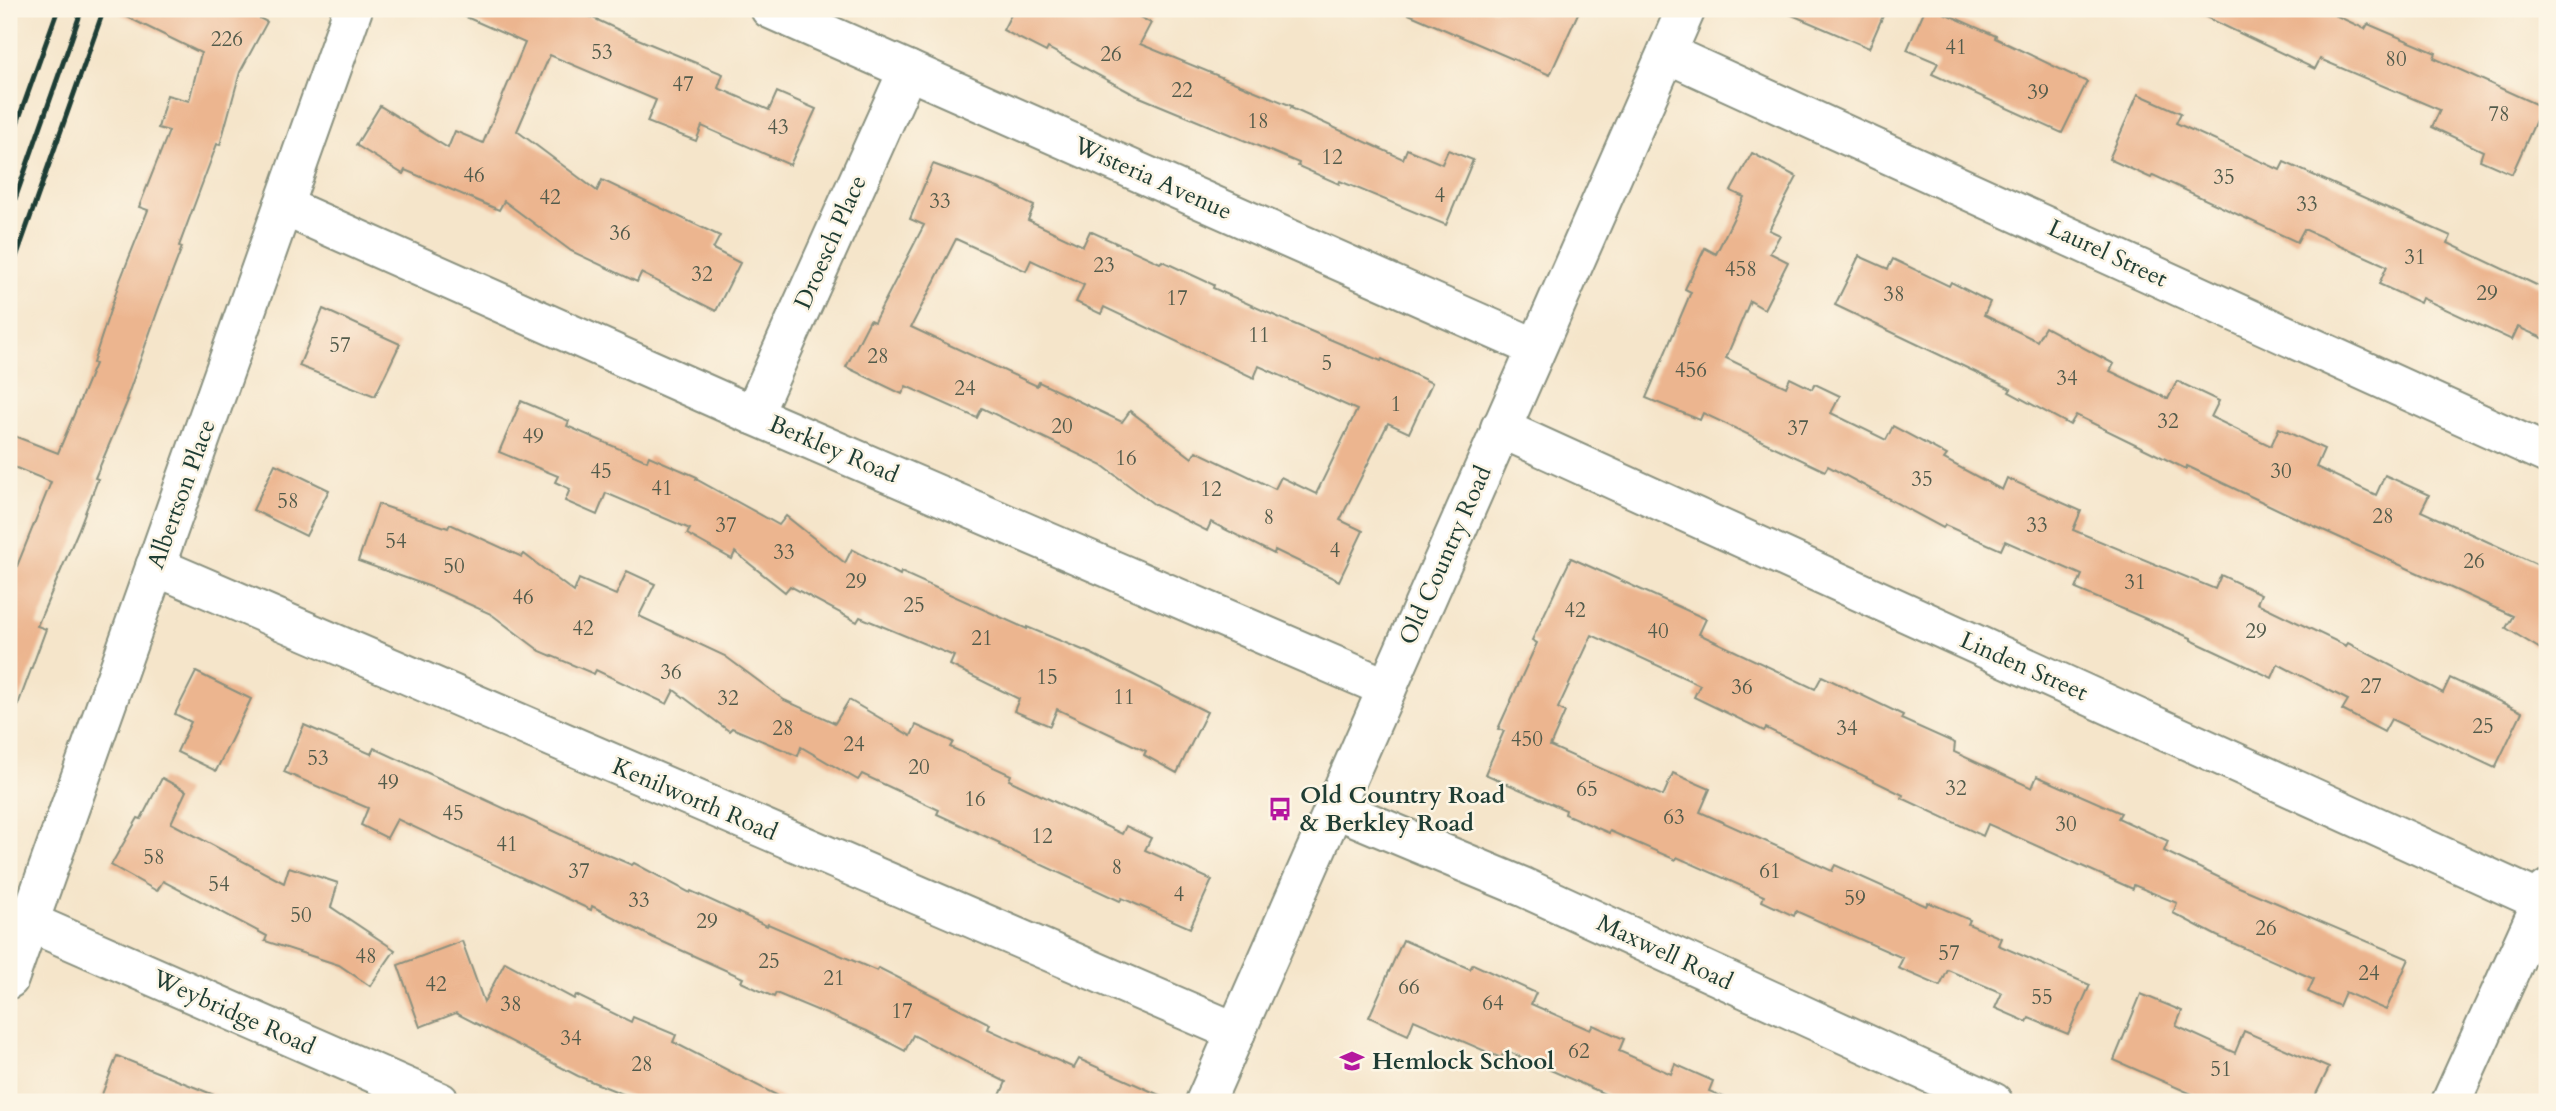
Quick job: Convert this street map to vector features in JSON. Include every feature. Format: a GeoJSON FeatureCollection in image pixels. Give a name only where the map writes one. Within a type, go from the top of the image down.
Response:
{"type":"FeatureCollection","features":[{"type":"Feature","properties":{"kind":"street","name":"Albertson Place"},"geometry":{"type":"LineString","coordinates":[[9,979],[353,9]]}},
{"type":"Feature","properties":{"kind":"street","name":"Wisteria Avenue"},"geometry":{"type":"LineString","coordinates":[[770,9],[1536,348]]}},
{"type":"Feature","properties":{"kind":"street","name":"Old Country Road"},"geometry":{"type":"LineString","coordinates":[[1205,1102],[1686,9]]}},
{"type":"Feature","properties":{"kind":"street","name":"Laurel Street"},"geometry":{"type":"LineString","coordinates":[[1668,54],[2547,454]]}},
{"type":"Feature","properties":{"kind":"street","name":"Droesch Place"},"geometry":{"type":"LineString","coordinates":[[753,415],[908,70]]}},
{"type":"Feature","properties":{"kind":"street","name":"Berkley Road"},"geometry":{"type":"LineString","coordinates":[[283,206],[753,415],[1387,688]]}},
{"type":"Feature","properties":{"kind":"street","name":"Linden Street"},"geometry":{"type":"LineString","coordinates":[[1500,428],[2546,899]]}},
{"type":"Feature","properties":{"kind":"street","name":"Kenilworth Road"},"geometry":{"type":"LineString","coordinates":[[155,566],[1236,1032]]}},
{"type":"Feature","properties":{"kind":"street","name":"Maxwell Road"},"geometry":{"type":"LineString","coordinates":[[1334,808],[1523,887],[1993,1102]]}},
{"type":"Feature","properties":{"kind":"street"},"geometry":{"type":"LineString","coordinates":[[2451,1102],[2546,899]]}},
{"type":"Feature","properties":{"kind":"street","name":"Weybridge Road"},"geometry":{"type":"LineString","coordinates":[[29,922],[440,1102]]}},
{"type":"Feature","properties":{"kind":"building"},"geometry":{"type":"Polygon","coordinates":[[[111,9],[242,9],[267,22],[240,72],[220,145],[217,144],[179,246],[182,247],[128,400],[95,478],[98,479],[37,626],[46,629],[12,721],[9,721],[9,586],[51,482],[9,465],[9,434],[58,453],[95,364],[93,363],[119,283],[148,210],[139,207],[169,131],[158,128],[167,95],[189,101],[201,53],[111,9]]]}},
{"type":"Feature","properties":{"kind":"building"},"geometry":{"type":"Polygon","coordinates":[[[448,9],[574,9],[723,74],[718,88],[769,110],[777,92],[816,109],[790,165],[702,126],[696,141],[647,122],[656,100],[550,55],[517,131],[597,191],[602,180],[720,236],[713,249],[740,263],[716,311],[641,273],[637,282],[571,251],[504,201],[499,210],[405,170],[403,174],[356,145],[380,106],[448,148],[455,131],[483,143],[525,43],[448,9]]]}},
{"type":"Feature","properties":{"kind":"building"},"geometry":{"type":"Polygon","coordinates":[[[1014,9],[1125,9],[1151,23],[1140,44],[1292,106],[1291,108],[1403,159],[1407,149],[1442,164],[1448,150],[1473,160],[1446,225],[1340,181],[1339,184],[1298,166],[1299,163],[1135,95],[1048,48],[1046,52],[1003,30],[1014,9]]]}},
{"type":"Feature","properties":{"kind":"building"},"geometry":{"type":"Polygon","coordinates":[[[1397,9],[1580,9],[1550,75],[1397,9]]]}},
{"type":"Feature","properties":{"kind":"building"},"geometry":{"type":"Polygon","coordinates":[[[1778,9],[1886,9],[1869,48],[1778,9]]]}},
{"type":"Feature","properties":{"kind":"building"},"geometry":{"type":"Polygon","coordinates":[[[1925,9],[1935,9],[1996,36],[1995,38],[2087,82],[2062,133],[1932,74],[1938,63],[1907,50],[1925,9]]]}},
{"type":"Feature","properties":{"kind":"building"},"geometry":{"type":"Polygon","coordinates":[[[2189,9],[2322,9],[2365,29],[2368,24],[2436,53],[2434,58],[2542,107],[2512,174],[2480,160],[2483,151],[2432,127],[2440,110],[2320,59],[2315,69],[2189,9]]]}},
{"type":"Feature","properties":{"kind":"building"},"geometry":{"type":"Polygon","coordinates":[[[2138,94],[2181,113],[2176,123],[2280,170],[2284,162],[2451,236],[2448,243],[2547,290],[2547,340],[2518,327],[2512,340],[2422,298],[2420,303],[2379,284],[2387,266],[2304,229],[2297,242],[2153,175],[2151,178],[2109,159],[2138,94]]]}},
{"type":"Feature","properties":{"kind":"building"},"geometry":{"type":"Polygon","coordinates":[[[1752,153],[1797,177],[1769,230],[1780,235],[1770,253],[1788,262],[1764,309],[1750,301],[1726,358],[1786,387],[1790,378],[1812,389],[1815,384],[1840,396],[1831,413],[1886,440],[1893,426],[1947,455],[1944,459],[2002,490],[2007,478],[2081,511],[2073,530],[2215,589],[2221,575],[2261,594],[2257,603],[2346,646],[2348,643],[2443,693],[2450,678],[2522,712],[2495,768],[2391,719],[2384,732],[2342,710],[2348,700],[2278,664],[2272,678],[2191,638],[2076,589],[2082,575],[2005,541],[2001,550],[1945,525],[1943,528],[1828,466],[1825,471],[1703,413],[1700,420],[1646,398],[1691,292],[1685,289],[1705,248],[1716,254],[1744,197],[1731,191],[1752,153]]]}},
{"type":"Feature","properties":{"kind":"building"},"geometry":{"type":"Polygon","coordinates":[[[933,164],[998,188],[1034,206],[1028,220],[1083,246],[1090,231],[1160,263],[1162,261],[1214,285],[1213,288],[1280,318],[1381,361],[1382,359],[1432,383],[1409,433],[1388,423],[1340,520],[1363,531],[1339,581],[1275,550],[1274,554],[1211,522],[1207,531],[1155,505],[1103,466],[982,408],[977,418],[906,386],[902,394],[846,367],[870,320],[874,322],[924,225],[910,219],[933,164]],[[956,239],[911,327],[1037,386],[1039,382],[1122,422],[1130,411],[1192,458],[1196,451],[1275,489],[1281,477],[1316,494],[1357,410],[1259,366],[1254,378],[1104,307],[1101,314],[1076,302],[1084,285],[1031,260],[1026,271],[956,239]]]}},
{"type":"Feature","properties":{"kind":"building"},"geometry":{"type":"Polygon","coordinates":[[[1859,256],[1888,269],[1893,259],[1949,286],[1951,282],[1990,302],[1984,315],[2037,341],[2045,327],[2114,364],[2110,371],[2168,399],[2177,381],[2219,401],[2211,417],[2271,446],[2279,428],[2324,449],[2316,467],[2376,495],[2385,475],[2429,495],[2421,511],[2547,569],[2547,653],[2506,628],[2513,616],[2187,466],[2186,469],[2076,415],[2070,425],[2009,392],[2011,389],[1835,305],[1859,256]]]}},
{"type":"Feature","properties":{"kind":"building"},"geometry":{"type":"Polygon","coordinates":[[[323,309],[400,344],[375,396],[299,366],[323,309]]]}},
{"type":"Feature","properties":{"kind":"building"},"geometry":{"type":"Polygon","coordinates":[[[521,401],[569,421],[567,426],[647,461],[649,456],[697,477],[696,479],[779,525],[786,516],[845,563],[852,549],[900,575],[901,572],[1027,629],[1090,653],[1207,712],[1177,773],[1144,755],[1146,751],[1057,709],[1050,726],[1014,711],[1019,699],[950,665],[954,656],[860,617],[857,622],[790,586],[785,592],[735,552],[732,559],[687,534],[690,529],[606,493],[597,515],[565,501],[570,489],[555,482],[558,476],[499,452],[521,401]]]}},
{"type":"Feature","properties":{"kind":"building"},"geometry":{"type":"Polygon","coordinates":[[[275,464],[329,490],[306,536],[253,510],[275,464]]]}},
{"type":"Feature","properties":{"kind":"building"},"geometry":{"type":"Polygon","coordinates":[[[378,504],[448,528],[450,524],[522,557],[524,554],[574,592],[579,579],[616,595],[627,571],[655,584],[639,616],[725,656],[784,700],[835,723],[849,700],[911,736],[916,725],[953,742],[950,747],[1011,775],[1009,780],[1122,834],[1126,826],[1151,838],[1145,850],[1212,880],[1190,928],[1122,898],[1120,901],[999,845],[1000,843],[937,814],[939,810],[862,774],[858,780],[801,747],[798,756],[732,728],[729,731],[674,690],[667,704],[596,670],[594,674],[540,651],[491,614],[431,587],[358,561],[378,504]]]}},
{"type":"Feature","properties":{"kind":"building"},"geometry":{"type":"Polygon","coordinates":[[[1571,558],[1706,619],[1699,634],[1815,689],[1822,676],[1903,715],[1901,719],[1955,743],[1954,752],[2032,788],[2037,776],[2121,813],[2118,818],[2168,841],[2164,851],[2239,887],[2409,959],[2386,1010],[2345,992],[2339,1006],[2308,992],[2314,979],[2217,936],[2173,913],[2177,903],[2134,885],[2133,889],[1988,824],[1983,836],[1766,728],[1764,731],[1694,697],[1700,685],[1592,635],[1558,708],[1565,712],[1550,746],[1663,796],[1673,773],[1710,789],[1700,812],[1832,871],[1835,865],[1926,906],[1928,902],[1970,920],[1968,924],[2001,938],[1998,945],[2090,985],[2068,1034],[2029,1018],[2027,1022],[1995,1008],[2002,993],[1948,970],[1940,986],[1898,968],[1903,958],[1796,911],[1794,916],[1762,901],[1764,896],[1677,857],[1676,860],[1565,814],[1566,810],[1485,774],[1504,731],[1498,729],[1537,643],[1532,640],[1571,558]]]}},
{"type":"Feature","properties":{"kind":"building"},"geometry":{"type":"Polygon","coordinates":[[[196,672],[251,699],[216,771],[177,752],[191,722],[175,714],[196,672]]]}},
{"type":"Feature","properties":{"kind":"building"},"geometry":{"type":"Polygon","coordinates":[[[304,725],[371,754],[374,748],[568,838],[632,865],[634,863],[690,893],[691,891],[767,926],[768,924],[877,971],[879,968],[990,1024],[988,1029],[1074,1068],[1079,1059],[1175,1102],[997,1102],[1006,1082],[913,1035],[905,1051],[867,1031],[776,993],[774,997],[741,982],[743,978],[652,937],[592,906],[591,910],[397,819],[387,838],[361,825],[368,808],[284,772],[304,725]]]}},
{"type":"Feature","properties":{"kind":"building"},"geometry":{"type":"Polygon","coordinates":[[[162,778],[186,791],[171,823],[284,883],[289,867],[338,883],[331,907],[395,950],[370,986],[339,965],[265,941],[267,936],[163,881],[157,891],[111,865],[138,818],[141,819],[162,778]]]}},
{"type":"Feature","properties":{"kind":"building"},"geometry":{"type":"Polygon","coordinates":[[[1403,940],[1470,969],[1473,964],[1536,993],[1531,1004],[1590,1030],[1593,1025],[1624,1039],[1619,1051],[1671,1074],[1675,1064],[1713,1081],[1709,1091],[1735,1102],[1623,1102],[1505,1050],[1501,1058],[1414,1020],[1408,1035],[1369,1017],[1403,940]]]}},
{"type":"Feature","properties":{"kind":"building"},"geometry":{"type":"Polygon","coordinates":[[[462,941],[484,1002],[505,962],[574,999],[576,995],[631,1022],[633,1017],[676,1035],[673,1042],[790,1102],[643,1102],[578,1076],[456,1013],[420,1027],[398,965],[462,941]]]}},
{"type":"Feature","properties":{"kind":"building"},"geometry":{"type":"Polygon","coordinates":[[[2141,994],[2182,1011],[2176,1026],[2235,1053],[2244,1031],[2329,1068],[2312,1102],[2210,1102],[2114,1060],[2141,994]]]}},
{"type":"Feature","properties":{"kind":"building"},"geometry":{"type":"Polygon","coordinates":[[[117,1056],[229,1101],[229,1102],[99,1102],[117,1056]]]}},
{"type":"Feature","properties":{"kind":"railway"},"geometry":{"type":"LineString","coordinates":[[9,146],[58,9]]}},
{"type":"Feature","properties":{"kind":"railway"},"geometry":{"type":"LineString","coordinates":[[9,216],[82,9]]}},
{"type":"Feature","properties":{"kind":"railway"},"geometry":{"type":"LineString","coordinates":[[9,277],[104,9]]}},
{"type":"Feature","properties":{"kind":"place","name":"Old Country Road & Berkley Road"},"geometry":{"type":"Point","coordinates":[1280,809]}},
{"type":"Feature","properties":{"kind":"place","name":"Hemlock School"},"geometry":{"type":"Point","coordinates":[1352,1061]}}]}
